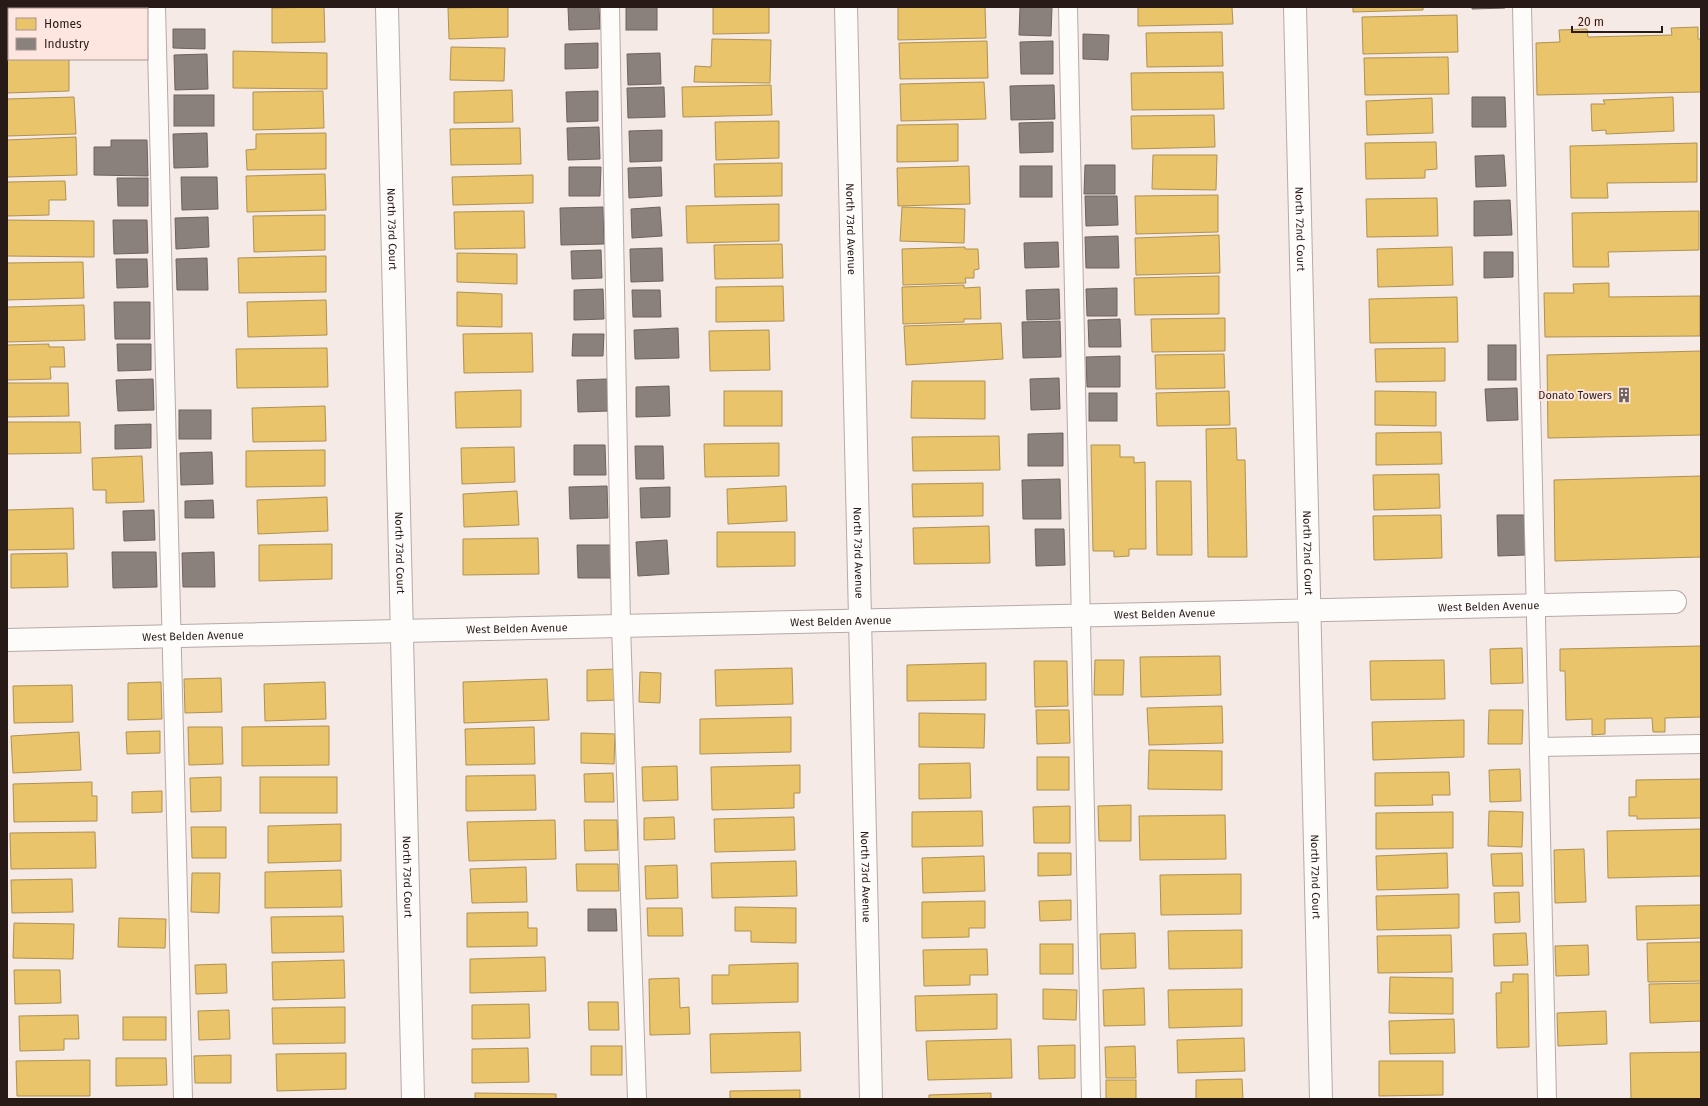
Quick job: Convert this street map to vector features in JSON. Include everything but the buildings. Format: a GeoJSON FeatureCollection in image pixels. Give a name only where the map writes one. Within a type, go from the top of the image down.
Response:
{"type":"FeatureCollection","features":[{"type":"Feature","properties":{"kind":"street","name":"North 73rd Court"},"geometry":{"type":"LineString","coordinates":[[387,7],[413,1099]]}},
{"type":"Feature","properties":{"kind":"street","name":"North 73rd Avenue"},"geometry":{"type":"LineString","coordinates":[[846,7],[871,1099]]}},
{"type":"Feature","properties":{"kind":"street","name":"North 72nd Court"},"geometry":{"type":"LineString","coordinates":[[1295,7],[1321,1099]]}},
{"type":"Feature","properties":{"kind":"street","name":"West Belden Avenue"},"geometry":{"type":"LineString","coordinates":[[7,640],[1675,602]]}},
{"type":"Feature","properties":{"kind":"lane"},"geometry":{"type":"LineString","coordinates":[[156,7],[183,1099]]}},
{"type":"Feature","properties":{"kind":"lane"},"geometry":{"type":"LineString","coordinates":[[610,7],[621,626],[636,1099]]}},
{"type":"Feature","properties":{"kind":"lane"},"geometry":{"type":"LineString","coordinates":[[1068,7],[1091,1099]]}},
{"type":"Feature","properties":{"kind":"lane"},"geometry":{"type":"LineString","coordinates":[[1522,7],[1547,1099]]}},
{"type":"Feature","properties":{"kind":"lane"},"geometry":{"type":"LineString","coordinates":[[1539,747],[1701,744]]}},
{"type":"Feature","properties":{"kind":"place","name":"Donato Towers"},"geometry":{"type":"Point","coordinates":[1624,395]}}]}
